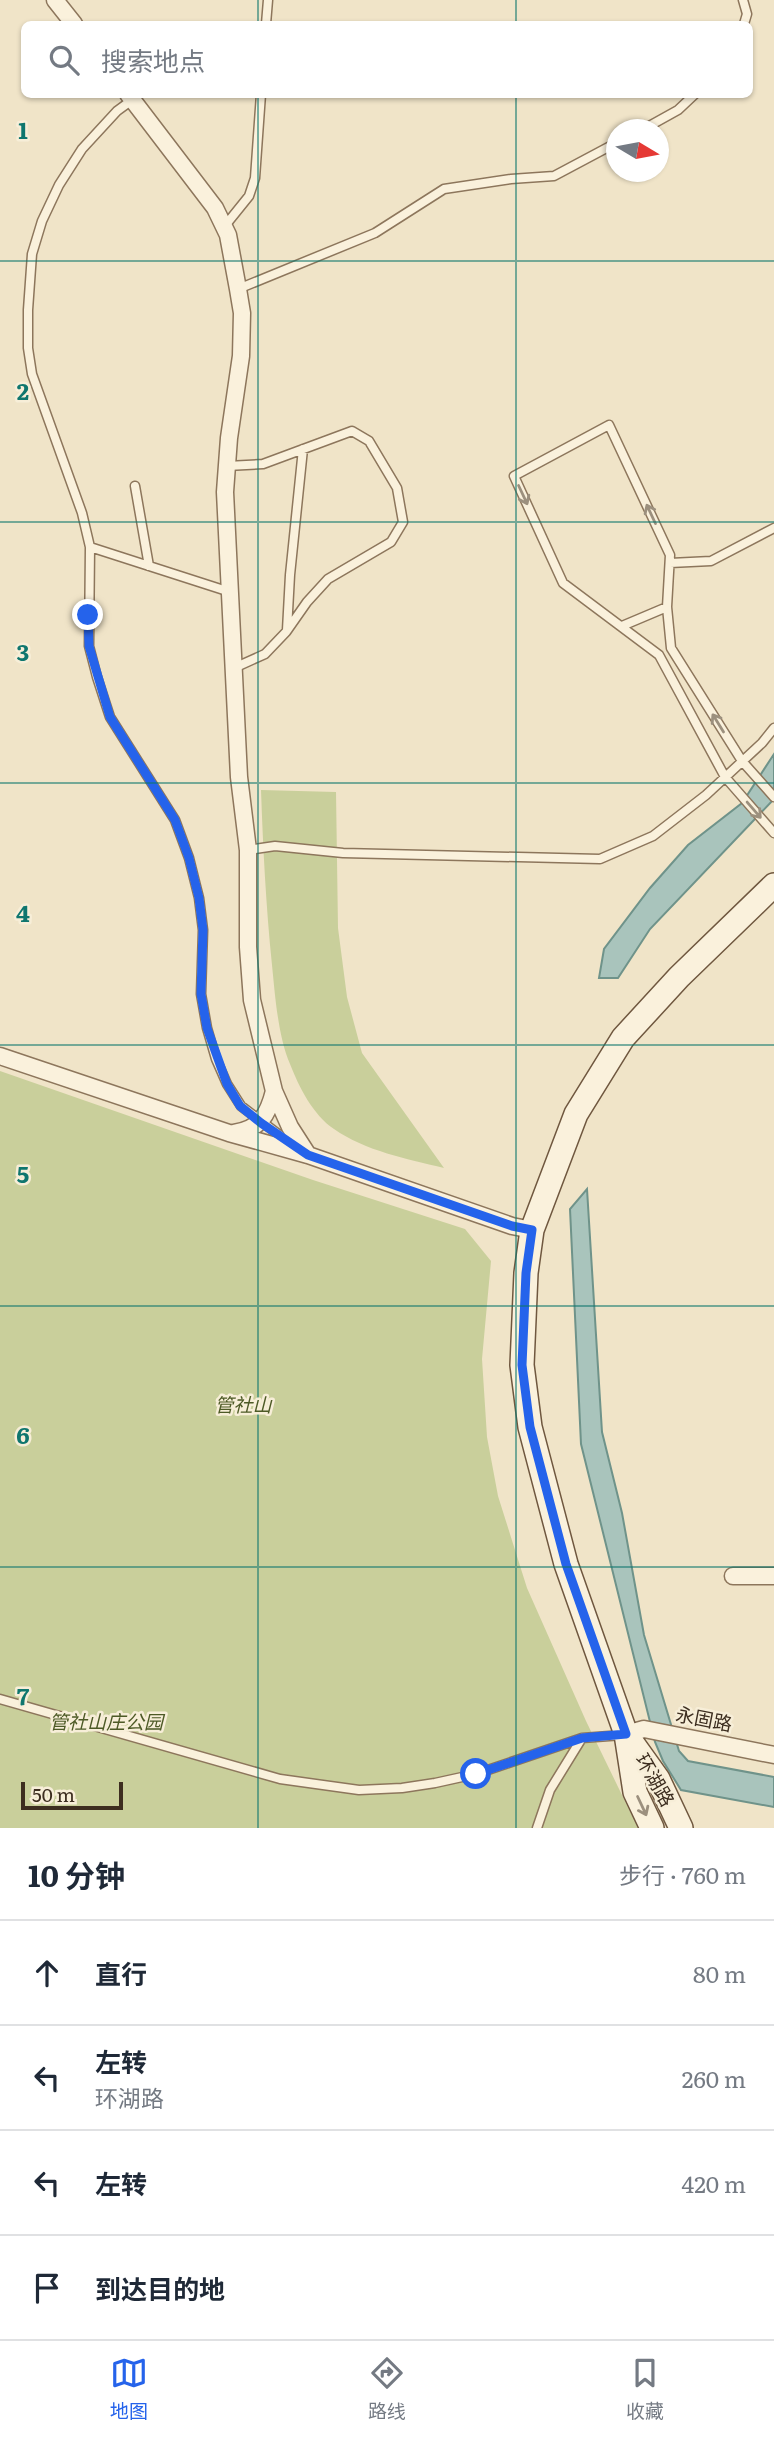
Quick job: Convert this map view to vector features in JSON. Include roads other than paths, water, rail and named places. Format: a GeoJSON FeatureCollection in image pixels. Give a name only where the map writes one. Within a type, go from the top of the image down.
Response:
{"type":"FeatureCollection","features":[{"type":"Feature","properties":{"kind":"street"},"geometry":{"type":"LineString","coordinates":[[55,0],[72,21]]}},
{"type":"Feature","properties":{"kind":"street"},"geometry":{"type":"LineString","coordinates":[[131,98],[215,208],[224,227],[238,289],[242,313],[241,356],[225,492],[239,777],[248,850],[247,947],[252,1000],[274,1091],[290,1127],[308,1155]]}},
{"type":"Feature","properties":{"kind":"street","name":"环湖路"},"geometry":{"type":"LineString","coordinates":[[681,1828],[635,1732],[566,1564],[530,1427],[522,1365],[526,1273],[532,1230],[576,1114],[623,1038],[680,977],[774,886]]}},
{"type":"Feature","properties":{"kind":"street"},"geometry":{"type":"LineString","coordinates":[[0,1056],[229,1133],[308,1155],[512,1226],[532,1230]]}},
{"type":"Feature","properties":{"kind":"street"},"geometry":{"type":"LineString","coordinates":[[229,1133],[248,1131],[261,1123],[270,1108],[274,1091]]}},
{"type":"Feature","properties":{"kind":"street"},"geometry":{"type":"LineString","coordinates":[[733,1576],[774,1576]]}},
{"type":"Feature","properties":{"kind":"street","name":"环湖路"},"geometry":{"type":"LineString","coordinates":[[635,1732],[635,1792],[652,1828]]}},
{"type":"Feature","properties":{"kind":"street","name":"永固路"},"geometry":{"type":"LineString","coordinates":[[635,1732],[683,1736],[774,1755]]}},
{"type":"Feature","properties":{"kind":"lane"},"geometry":{"type":"LineString","coordinates":[[266,21],[268,0]]}},
{"type":"Feature","properties":{"kind":"lane"},"geometry":{"type":"LineString","coordinates":[[743,0],[747,14],[745,21]]}},
{"type":"Feature","properties":{"kind":"lane"},"geometry":{"type":"LineString","coordinates":[[129,98],[82,149],[59,185],[42,221],[32,254],[27,310],[32,374],[78,502],[90,547],[89,646],[97,677],[110,717],[175,820],[199,898],[203,930],[201,994],[207,1028],[227,1084],[240,1106],[308,1155]]}},
{"type":"Feature","properties":{"kind":"lane"},"geometry":{"type":"LineString","coordinates":[[224,227],[249,196],[255,178],[261,98]]}},
{"type":"Feature","properties":{"kind":"lane"},"geometry":{"type":"LineString","coordinates":[[662,119],[678,110],[691,98]]}},
{"type":"Feature","properties":{"kind":"lane"},"geometry":{"type":"LineString","coordinates":[[238,289],[376,233],[444,189],[554,176],[606,149]]}},
{"type":"Feature","properties":{"kind":"lane"},"geometry":{"type":"LineString","coordinates":[[774,797],[742,761],[671,648],[667,607],[670,555],[609,425],[514,475],[563,583],[659,655],[725,777],[774,833]]}},
{"type":"Feature","properties":{"kind":"lane"},"geometry":{"type":"LineString","coordinates":[[227,466],[263,464],[352,431],[369,441],[397,488],[403,522],[391,542],[328,579],[265,654],[234,668]]}},
{"type":"Feature","properties":{"kind":"lane"},"geometry":{"type":"LineString","coordinates":[[286,632],[303,449]]}},
{"type":"Feature","properties":{"kind":"lane"},"geometry":{"type":"LineString","coordinates":[[135,486],[149,566]]}},
{"type":"Feature","properties":{"kind":"lane"},"geometry":{"type":"LineString","coordinates":[[670,563],[711,561],[774,528]]}},
{"type":"Feature","properties":{"kind":"lane"},"geometry":{"type":"LineString","coordinates":[[90,547],[230,592]]}},
{"type":"Feature","properties":{"kind":"lane"},"geometry":{"type":"LineString","coordinates":[[622,626],[667,607]]}},
{"type":"Feature","properties":{"kind":"lane"},"geometry":{"type":"LineString","coordinates":[[659,655],[671,648]]}},
{"type":"Feature","properties":{"kind":"lane"},"geometry":{"type":"LineString","coordinates":[[248,850],[275,846],[343,853],[600,859],[653,836],[725,777],[774,728]]}},
{"type":"Feature","properties":{"kind":"lane"},"geometry":{"type":"LineString","coordinates":[[0,1699],[280,1779],[359,1790],[402,1788],[445,1781],[476,1774],[582,1738],[635,1732]]}},
{"type":"Feature","properties":{"kind":"lane"},"geometry":{"type":"LineString","coordinates":[[537,1828],[551,1790],[582,1738]]}},
{"type":"Feature","properties":{"kind":"water"},"geometry":{"type":"Polygon","coordinates":[[[774,754],[774,799],[650,929],[618,978],[599,978],[604,949],[650,888],[688,845],[742,803],[774,754]]]}},
{"type":"Feature","properties":{"kind":"water"},"geometry":{"type":"Polygon","coordinates":[[[587,1189],[602,1432],[622,1513],[644,1635],[679,1751],[688,1761],[774,1777],[774,1807],[681,1790],[655,1742],[581,1444],[570,1209],[587,1189]]]}},
{"type":"Feature","properties":{"kind":"park label","name":"管社山"},"geometry":{"type":"Point","coordinates":[243,1405]}},
{"type":"Feature","properties":{"kind":"park label","name":"管社山庄公园"},"geometry":{"type":"Point","coordinates":[106,1722]}}]}
